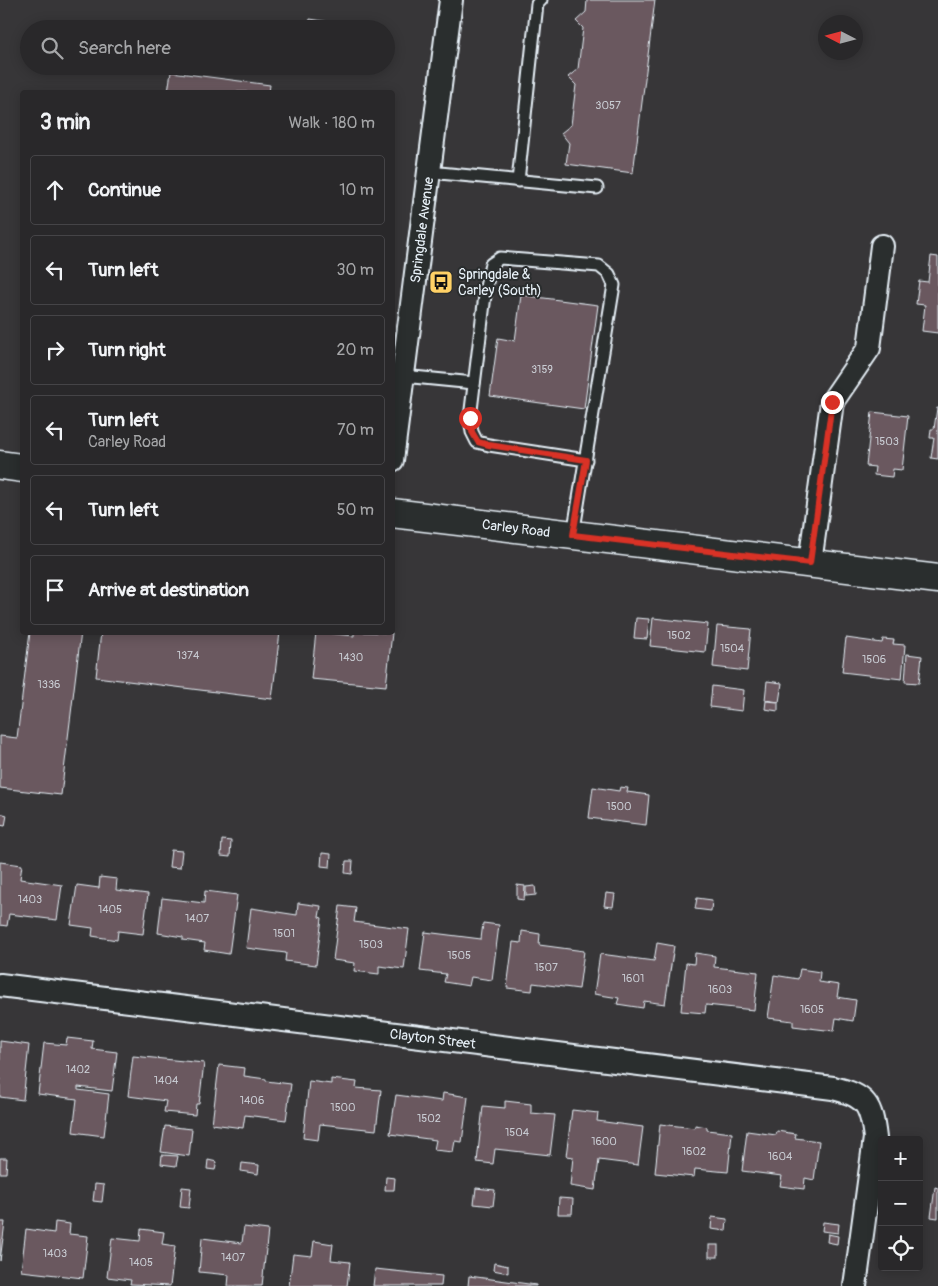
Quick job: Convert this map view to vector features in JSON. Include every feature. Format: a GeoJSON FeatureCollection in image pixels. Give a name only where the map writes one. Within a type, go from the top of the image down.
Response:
{"type":"FeatureCollection","features":[{"type":"Feature","properties":{"kind":"street","name":"Springdale Avenue"},"geometry":{"type":"LineString","coordinates":[[395,437],[452,0]]}},
{"type":"Feature","properties":{"kind":"street"},"geometry":{"type":"LineString","coordinates":[[810,563],[832,402],[869,348],[882,246]]}},
{"type":"Feature","properties":{"kind":"street"},"geometry":{"type":"LineString","coordinates":[[0,465],[20,468]]}},
{"type":"Feature","properties":{"kind":"street","name":"Carley Road"},"geometry":{"type":"LineString","coordinates":[[395,514],[938,579]]}},
{"type":"Feature","properties":{"kind":"street","name":"Clayton Street"},"geometry":{"type":"LineString","coordinates":[[0,985],[833,1088],[851,1092],[864,1101],[872,1116],[875,1138],[855,1286]]}},
{"type":"Feature","properties":{"kind":"lane"},"geometry":{"type":"LineString","coordinates":[[518,181],[538,4],[541,0]]}},
{"type":"Feature","properties":{"kind":"lane"},"geometry":{"type":"LineString","coordinates":[[429,172],[597,188]]}},
{"type":"Feature","properties":{"kind":"lane"},"geometry":{"type":"LineString","coordinates":[[573,535],[586,460],[614,285],[609,274],[600,266],[500,258],[491,264],[486,287],[470,418],[472,432],[478,442],[489,445],[586,460]]}},
{"type":"Feature","properties":{"kind":"lane"},"geometry":{"type":"LineString","coordinates":[[403,376],[474,383]]}},
{"type":"Feature","properties":{"kind":"building"},"geometry":{"type":"Polygon","coordinates":[[[587,0],[655,0],[633,173],[566,164],[569,143],[561,133],[571,125],[576,85],[568,77],[578,69],[583,28],[576,21],[586,12],[587,0]]]}},
{"type":"Feature","properties":{"kind":"building"},"geometry":{"type":"Polygon","coordinates":[[[171,75],[194,75],[270,85],[269,90],[168,90],[171,75]]]}},
{"type":"Feature","properties":{"kind":"building"},"geometry":{"type":"Polygon","coordinates":[[[931,256],[938,257],[938,333],[922,331],[925,305],[916,304],[919,281],[928,282],[931,256]]]}},
{"type":"Feature","properties":{"kind":"building"},"geometry":{"type":"Polygon","coordinates":[[[521,295],[598,305],[584,409],[490,396],[498,338],[515,341],[521,295]]]}},
{"type":"Feature","properties":{"kind":"building"},"geometry":{"type":"Polygon","coordinates":[[[937,408],[938,459],[931,458],[934,438],[930,438],[931,429],[934,429],[937,408]]]}},
{"type":"Feature","properties":{"kind":"building"},"geometry":{"type":"Polygon","coordinates":[[[872,412],[908,416],[902,470],[893,469],[892,477],[874,475],[875,467],[866,466],[872,412]]]}},
{"type":"Feature","properties":{"kind":"building"},"geometry":{"type":"Polygon","coordinates":[[[636,618],[649,619],[647,639],[634,638],[636,618]]]}},
{"type":"Feature","properties":{"kind":"building"},"geometry":{"type":"Polygon","coordinates":[[[653,618],[708,624],[705,652],[650,646],[653,618]]]}},
{"type":"Feature","properties":{"kind":"building"},"geometry":{"type":"Polygon","coordinates":[[[717,626],[751,629],[747,671],[713,667],[717,626]]]}},
{"type":"Feature","properties":{"kind":"building"},"geometry":{"type":"Polygon","coordinates":[[[30,635],[81,635],[61,795],[0,788],[0,736],[17,738],[30,635]]]}},
{"type":"Feature","properties":{"kind":"building"},"geometry":{"type":"Polygon","coordinates":[[[101,635],[280,635],[272,699],[96,677],[101,635]]]}},
{"type":"Feature","properties":{"kind":"building"},"geometry":{"type":"Polygon","coordinates":[[[316,635],[392,635],[386,686],[311,679],[316,635]]]}},
{"type":"Feature","properties":{"kind":"building"},"geometry":{"type":"Polygon","coordinates":[[[846,638],[882,643],[883,639],[894,640],[893,644],[905,645],[902,679],[842,672],[846,638]]]}},
{"type":"Feature","properties":{"kind":"building"},"geometry":{"type":"Polygon","coordinates":[[[907,654],[922,656],[919,683],[905,682],[907,654]]]}},
{"type":"Feature","properties":{"kind":"building"},"geometry":{"type":"Polygon","coordinates":[[[767,681],[782,683],[779,702],[765,700],[767,681]]]}},
{"type":"Feature","properties":{"kind":"building"},"geometry":{"type":"Polygon","coordinates":[[[712,686],[744,690],[742,711],[710,707],[712,686]]]}},
{"type":"Feature","properties":{"kind":"building"},"geometry":{"type":"Polygon","coordinates":[[[766,701],[778,702],[778,711],[765,709],[766,701]]]}},
{"type":"Feature","properties":{"kind":"building"},"geometry":{"type":"Polygon","coordinates":[[[593,787],[619,791],[620,787],[628,788],[627,792],[649,795],[646,825],[589,818],[593,787]]]}},
{"type":"Feature","properties":{"kind":"building"},"geometry":{"type":"Polygon","coordinates":[[[0,813],[7,815],[5,826],[0,825],[0,813]]]}},
{"type":"Feature","properties":{"kind":"building"},"geometry":{"type":"Polygon","coordinates":[[[222,840],[231,841],[230,857],[221,856],[222,840]]]}},
{"type":"Feature","properties":{"kind":"building"},"geometry":{"type":"Polygon","coordinates":[[[171,850],[182,851],[180,868],[169,867],[171,850]]]}},
{"type":"Feature","properties":{"kind":"building"},"geometry":{"type":"Polygon","coordinates":[[[322,853],[331,854],[330,867],[321,866],[322,853]]]}},
{"type":"Feature","properties":{"kind":"building"},"geometry":{"type":"Polygon","coordinates":[[[346,861],[353,861],[352,874],[345,873],[346,861]]]}},
{"type":"Feature","properties":{"kind":"building"},"geometry":{"type":"Polygon","coordinates":[[[0,862],[22,865],[20,879],[62,885],[57,920],[9,914],[7,926],[0,925],[0,862]]]}},
{"type":"Feature","properties":{"kind":"building"},"geometry":{"type":"Polygon","coordinates":[[[100,877],[117,879],[116,890],[148,894],[143,934],[118,931],[117,940],[92,936],[93,928],[71,925],[77,885],[99,888],[100,877]]]}},
{"type":"Feature","properties":{"kind":"building"},"geometry":{"type":"Polygon","coordinates":[[[517,885],[525,886],[524,900],[517,899],[517,885]]]}},
{"type":"Feature","properties":{"kind":"building"},"geometry":{"type":"Polygon","coordinates":[[[535,886],[536,895],[526,896],[526,887],[535,886]]]}},
{"type":"Feature","properties":{"kind":"building"},"geometry":{"type":"Polygon","coordinates":[[[205,891],[237,895],[229,954],[204,950],[205,943],[183,940],[183,937],[158,933],[162,898],[204,903],[205,891]]]}},
{"type":"Feature","properties":{"kind":"building"},"geometry":{"type":"Polygon","coordinates":[[[606,893],[615,894],[613,907],[604,906],[606,893]]]}},
{"type":"Feature","properties":{"kind":"building"},"geometry":{"type":"Polygon","coordinates":[[[697,898],[712,900],[711,911],[695,909],[697,898]]]}},
{"type":"Feature","properties":{"kind":"building"},"geometry":{"type":"Polygon","coordinates":[[[298,903],[321,906],[319,917],[322,918],[316,965],[285,961],[286,953],[246,948],[251,908],[297,915],[298,903]]]}},
{"type":"Feature","properties":{"kind":"building"},"geometry":{"type":"Polygon","coordinates":[[[340,906],[356,908],[354,922],[409,929],[404,969],[379,966],[379,974],[354,971],[355,963],[333,960],[340,906]]]}},
{"type":"Feature","properties":{"kind":"building"},"geometry":{"type":"Polygon","coordinates":[[[483,923],[499,925],[492,980],[471,977],[469,986],[444,982],[446,974],[420,971],[425,932],[481,939],[483,923]]]}},
{"type":"Feature","properties":{"kind":"building"},"geometry":{"type":"Polygon","coordinates":[[[522,931],[540,934],[539,945],[584,951],[579,989],[533,983],[532,991],[507,988],[513,942],[521,943],[522,931]]]}},
{"type":"Feature","properties":{"kind":"building"},"geometry":{"type":"Polygon","coordinates":[[[657,943],[674,946],[665,1004],[644,1001],[643,1008],[617,1004],[619,998],[594,994],[600,954],[654,961],[657,943]]]}},
{"type":"Feature","properties":{"kind":"building"},"geometry":{"type":"Polygon","coordinates":[[[695,953],[715,956],[714,967],[758,972],[754,1010],[706,1005],[705,1013],[681,1011],[686,963],[694,964],[695,953]]]}},
{"type":"Feature","properties":{"kind":"building"},"geometry":{"type":"Polygon","coordinates":[[[800,969],[820,972],[819,982],[839,985],[837,997],[856,1000],[853,1021],[836,1018],[834,1031],[793,1026],[793,1021],[768,1018],[774,975],[798,979],[800,969]]]}},
{"type":"Feature","properties":{"kind":"building"},"geometry":{"type":"Polygon","coordinates":[[[67,1038],[93,1041],[92,1049],[117,1052],[112,1091],[78,1087],[78,1090],[109,1094],[104,1136],[73,1132],[77,1099],[38,1094],[44,1043],[66,1045],[67,1038]]]}},
{"type":"Feature","properties":{"kind":"building"},"geometry":{"type":"Polygon","coordinates":[[[0,1041],[29,1045],[23,1100],[0,1097],[0,1041]]]}},
{"type":"Feature","properties":{"kind":"building"},"geometry":{"type":"Polygon","coordinates":[[[133,1056],[204,1063],[199,1104],[196,1104],[195,1115],[164,1112],[166,1101],[128,1096],[133,1056]]]}},
{"type":"Feature","properties":{"kind":"building"},"geometry":{"type":"Polygon","coordinates":[[[219,1065],[245,1068],[244,1076],[291,1084],[286,1120],[245,1115],[243,1128],[212,1124],[219,1065]]]}},
{"type":"Feature","properties":{"kind":"building"},"geometry":{"type":"Polygon","coordinates":[[[331,1079],[357,1082],[356,1088],[381,1090],[376,1130],[320,1124],[318,1140],[303,1138],[309,1081],[331,1084],[331,1079]]]}},
{"type":"Feature","properties":{"kind":"building"},"geometry":{"type":"Polygon","coordinates":[[[443,1093],[468,1097],[462,1142],[455,1141],[453,1152],[434,1150],[436,1140],[390,1134],[396,1095],[442,1101],[443,1093]]]}},
{"type":"Feature","properties":{"kind":"building"},"geometry":{"type":"Polygon","coordinates":[[[505,1101],[531,1104],[531,1113],[555,1115],[550,1155],[495,1149],[493,1164],[477,1162],[483,1106],[505,1108],[505,1101]]]}},
{"type":"Feature","properties":{"kind":"building"},"geometry":{"type":"Polygon","coordinates":[[[572,1110],[598,1113],[597,1121],[643,1127],[638,1165],[599,1160],[595,1190],[570,1186],[573,1157],[566,1156],[572,1110]]]}},
{"type":"Feature","properties":{"kind":"building"},"geometry":{"type":"Polygon","coordinates":[[[660,1124],[695,1128],[695,1125],[707,1127],[707,1130],[732,1133],[728,1172],[695,1169],[694,1177],[655,1173],[660,1124]]]}},
{"type":"Feature","properties":{"kind":"building"},"geometry":{"type":"Polygon","coordinates":[[[165,1126],[192,1129],[189,1156],[161,1152],[165,1126]]]}},
{"type":"Feature","properties":{"kind":"building"},"geometry":{"type":"Polygon","coordinates":[[[747,1131],[776,1135],[777,1131],[796,1134],[795,1138],[819,1141],[814,1180],[805,1178],[804,1189],[780,1186],[782,1176],[742,1171],[747,1131]]]}},
{"type":"Feature","properties":{"kind":"building"},"geometry":{"type":"Polygon","coordinates":[[[162,1155],[178,1156],[176,1166],[161,1164],[162,1155]]]}},
{"type":"Feature","properties":{"kind":"building"},"geometry":{"type":"Polygon","coordinates":[[[0,1158],[7,1158],[6,1173],[0,1173],[0,1158]]]}},
{"type":"Feature","properties":{"kind":"building"},"geometry":{"type":"Polygon","coordinates":[[[208,1160],[217,1162],[215,1170],[207,1169],[208,1160]]]}},
{"type":"Feature","properties":{"kind":"building"},"geometry":{"type":"Polygon","coordinates":[[[242,1163],[259,1165],[258,1174],[241,1171],[242,1163]]]}},
{"type":"Feature","properties":{"kind":"building"},"geometry":{"type":"Polygon","coordinates":[[[386,1177],[395,1178],[394,1190],[385,1190],[386,1177]]]}},
{"type":"Feature","properties":{"kind":"building"},"geometry":{"type":"Polygon","coordinates":[[[95,1184],[104,1185],[102,1202],[93,1201],[95,1184]]]}},
{"type":"Feature","properties":{"kind":"building"},"geometry":{"type":"Polygon","coordinates":[[[182,1187],[191,1188],[189,1208],[180,1207],[182,1187]]]}},
{"type":"Feature","properties":{"kind":"building"},"geometry":{"type":"Polygon","coordinates":[[[935,1187],[938,1188],[938,1218],[931,1217],[935,1187]]]}},
{"type":"Feature","properties":{"kind":"building"},"geometry":{"type":"Polygon","coordinates":[[[476,1188],[495,1190],[493,1206],[474,1204],[476,1188]]]}},
{"type":"Feature","properties":{"kind":"building"},"geometry":{"type":"Polygon","coordinates":[[[559,1198],[573,1199],[572,1214],[558,1214],[559,1198]]]}},
{"type":"Feature","properties":{"kind":"building"},"geometry":{"type":"Polygon","coordinates":[[[712,1217],[727,1219],[726,1231],[711,1229],[712,1217]]]}},
{"type":"Feature","properties":{"kind":"building"},"geometry":{"type":"Polygon","coordinates":[[[0,1222],[5,1222],[0,1261],[0,1222]]]}},
{"type":"Feature","properties":{"kind":"building"},"geometry":{"type":"Polygon","coordinates":[[[55,1222],[70,1224],[69,1234],[88,1236],[83,1278],[21,1271],[26,1229],[54,1233],[55,1222]]]}},
{"type":"Feature","properties":{"kind":"building"},"geometry":{"type":"Polygon","coordinates":[[[823,1222],[839,1224],[838,1233],[822,1231],[823,1222]]]}},
{"type":"Feature","properties":{"kind":"building"},"geometry":{"type":"Polygon","coordinates":[[[244,1227],[268,1230],[262,1286],[228,1286],[229,1275],[199,1272],[202,1238],[242,1243],[244,1227]]]}},
{"type":"Feature","properties":{"kind":"building"},"geometry":{"type":"Polygon","coordinates":[[[141,1229],[164,1232],[162,1244],[175,1246],[170,1286],[130,1284],[131,1280],[107,1277],[112,1238],[140,1241],[141,1229]]]}},
{"type":"Feature","properties":{"kind":"building"},"geometry":{"type":"Polygon","coordinates":[[[828,1234],[838,1236],[837,1244],[827,1242],[828,1234]]]}},
{"type":"Feature","properties":{"kind":"building"},"geometry":{"type":"Polygon","coordinates":[[[314,1241],[333,1244],[331,1260],[350,1262],[347,1286],[289,1286],[293,1254],[312,1256],[314,1241]]]}},
{"type":"Feature","properties":{"kind":"building"},"geometry":{"type":"Polygon","coordinates":[[[709,1245],[718,1245],[718,1257],[709,1257],[709,1245]]]}},
{"type":"Feature","properties":{"kind":"building"},"geometry":{"type":"Polygon","coordinates":[[[494,1263],[508,1266],[508,1273],[493,1270],[494,1263]]]}},
{"type":"Feature","properties":{"kind":"building"},"geometry":{"type":"Polygon","coordinates":[[[375,1269],[442,1276],[441,1286],[373,1286],[375,1269]]]}},
{"type":"Feature","properties":{"kind":"building"},"geometry":{"type":"Polygon","coordinates":[[[469,1276],[536,1285],[536,1286],[468,1286],[469,1276]]]}},
{"type":"Feature","properties":{"kind":"place","name":"Springdale & Carley (South)"},"geometry":{"type":"Point","coordinates":[441,282]}},
{"type":"Feature","properties":{"kind":"route"},"geometry":{"type":"LineString","coordinates":[[470,418],[472,432],[478,442],[586,460],[573,535],[810,563],[832,402]]}}]}
